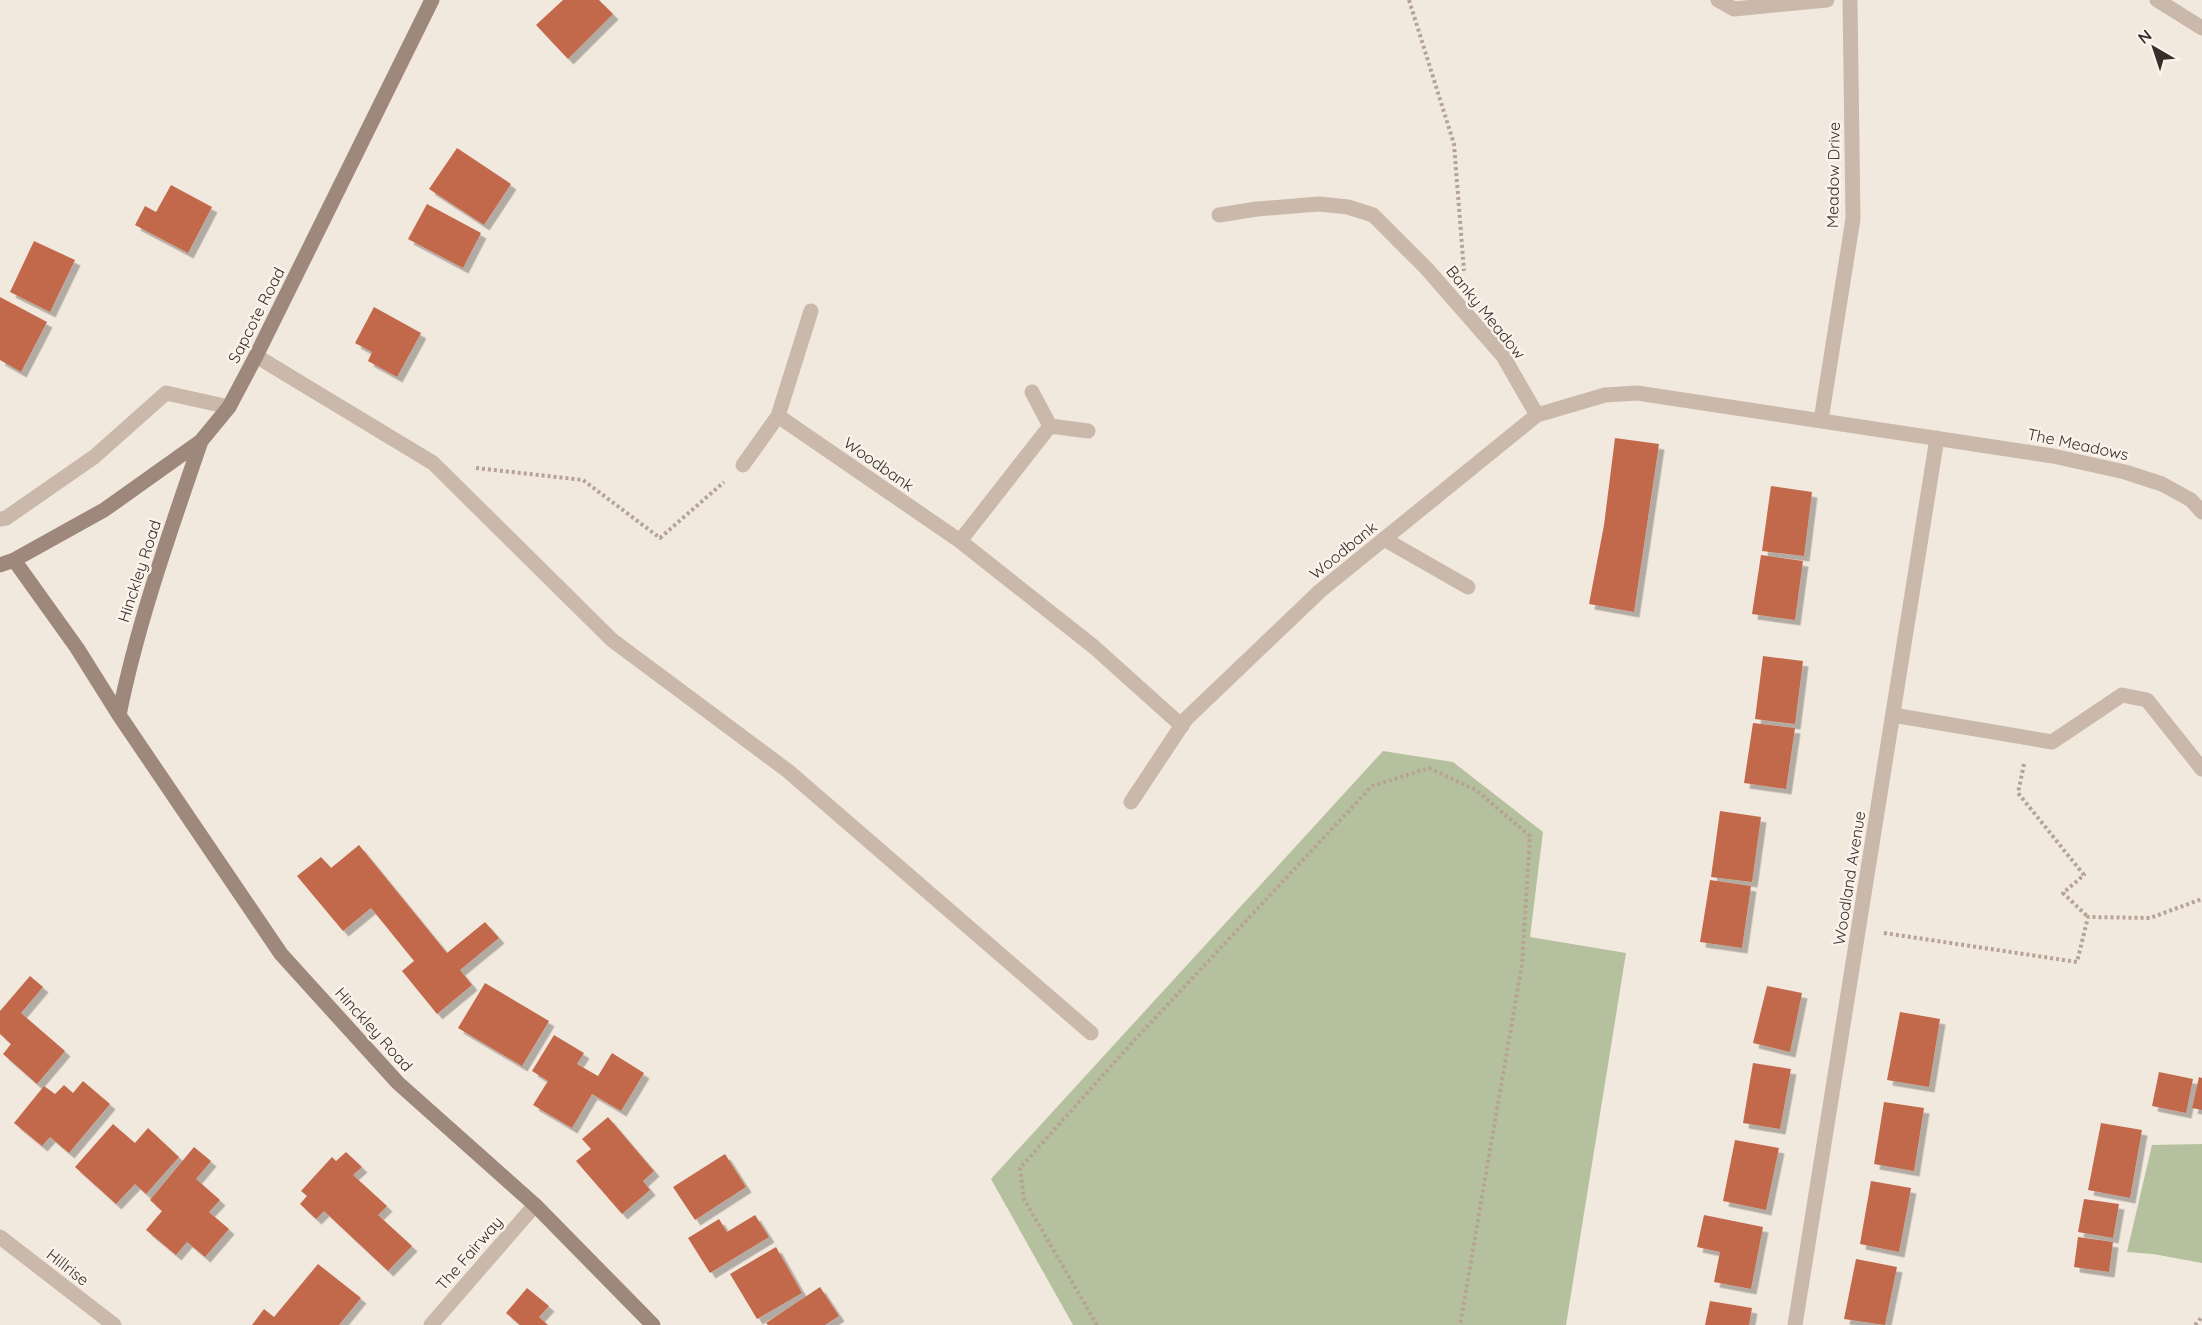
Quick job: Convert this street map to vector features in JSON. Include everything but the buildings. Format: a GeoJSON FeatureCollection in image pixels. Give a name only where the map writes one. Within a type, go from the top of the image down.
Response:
{"type":"FeatureCollection","features":[{"type":"Feature","properties":{"kind":"main road","name":"Sapcote Road"},"geometry":{"type":"LineString","coordinates":[[7,562],[104,510],[201,441],[229,406],[432,0]]}},
{"type":"Feature","properties":{"kind":"main road","name":"Hinckley Road"},"geometry":{"type":"LineString","coordinates":[[119,715],[136,640],[201,441]]}},
{"type":"Feature","properties":{"kind":"main road","name":"Hinckley Road"},"geometry":{"type":"LineString","coordinates":[[7,562],[77,648],[119,715],[281,954],[398,1083],[535,1205],[653,1325]]}},
{"type":"Feature","properties":{"kind":"street"},"geometry":{"type":"LineString","coordinates":[[1718,0],[1734,9],[1827,0]]}},
{"type":"Feature","properties":{"kind":"street","name":"Meadow Drive"},"geometry":{"type":"LineString","coordinates":[[1821,420],[1853,219],[1851,0]]}},
{"type":"Feature","properties":{"kind":"street"},"geometry":{"type":"LineString","coordinates":[[2157,0],[2202,28]]}},
{"type":"Feature","properties":{"kind":"street","name":"Banky Meadow"},"geometry":{"type":"LineString","coordinates":[[1219,215],[1257,209],[1319,204],[1348,207],[1373,215],[1405,246],[1503,356],[1537,415]]}},
{"type":"Feature","properties":{"kind":"street"},"geometry":{"type":"LineString","coordinates":[[743,465],[778,416],[811,311]]}},
{"type":"Feature","properties":{"kind":"street"},"geometry":{"type":"LineString","coordinates":[[256,356],[433,463],[612,640],[788,771],[1091,1033]]}},
{"type":"Feature","properties":{"kind":"street"},"geometry":{"type":"LineString","coordinates":[[1032,392],[1050,426]]}},
{"type":"Feature","properties":{"kind":"street"},"geometry":{"type":"LineString","coordinates":[[0,519],[6,518],[94,457],[166,393],[229,406]]}},
{"type":"Feature","properties":{"kind":"street"},"geometry":{"type":"LineString","coordinates":[[1537,415],[1605,394],[1637,393],[1937,438]]}},
{"type":"Feature","properties":{"kind":"street","name":"Woodbank"},"geometry":{"type":"LineString","coordinates":[[1131,801],[1186,719],[1320,591],[1537,415]]}},
{"type":"Feature","properties":{"kind":"street","name":"Woodbank"},"geometry":{"type":"LineString","coordinates":[[778,416],[960,541],[1094,647],[1182,726]]}},
{"type":"Feature","properties":{"kind":"street"},"geometry":{"type":"LineString","coordinates":[[1050,426],[1088,431]]}},
{"type":"Feature","properties":{"kind":"street"},"geometry":{"type":"LineString","coordinates":[[960,541],[1050,426]]}},
{"type":"Feature","properties":{"kind":"street","name":"The Meadows"},"geometry":{"type":"LineString","coordinates":[[1937,438],[2053,456],[2125,472],[2162,484],[2191,500],[2202,512]]}},
{"type":"Feature","properties":{"kind":"street","name":"Woodland Avenue"},"geometry":{"type":"LineString","coordinates":[[1795,1325],[1937,438]]}},
{"type":"Feature","properties":{"kind":"street"},"geometry":{"type":"LineString","coordinates":[[1384,540],[1468,587]]}},
{"type":"Feature","properties":{"kind":"street"},"geometry":{"type":"LineString","coordinates":[[1893,715],[2052,742],[2122,695],[2147,700],[2202,769]]}},
{"type":"Feature","properties":{"kind":"street","name":"The Fairway"},"geometry":{"type":"LineString","coordinates":[[431,1325],[535,1205]]}},
{"type":"Feature","properties":{"kind":"street","name":"Hillrise"},"geometry":{"type":"LineString","coordinates":[[0,1237],[114,1325]]}},
{"type":"Feature","properties":{"kind":"path"},"geometry":{"type":"LineString","coordinates":[[1409,0],[1454,144],[1468,315]]}},
{"type":"Feature","properties":{"kind":"path"},"geometry":{"type":"LineString","coordinates":[[433,463],[583,480],[660,538],[743,465]]}},
{"type":"Feature","properties":{"kind":"path"},"geometry":{"type":"LineString","coordinates":[[2029,738],[2018,793],[2084,875],[2063,893],[2088,917],[2150,918],[2202,899]]}},
{"type":"Feature","properties":{"kind":"path"},"geometry":{"type":"LineString","coordinates":[[1097,1325],[1024,1199],[1020,1168],[1129,1046],[1372,786],[1429,768],[1476,790],[1530,836],[1522,964],[1460,1325]]}},
{"type":"Feature","properties":{"kind":"path"},"geometry":{"type":"LineString","coordinates":[[1859,929],[2077,962],[2088,917]]}},
{"type":"Feature","properties":{"kind":"path"},"geometry":{"type":"LineString","coordinates":[[2195,1325],[2202,1317]]}},
{"type":"Feature","properties":{"kind":"green space"},"geometry":{"type":"Polygon","coordinates":[[[1383,751],[1453,762],[1543,832],[1530,937],[1626,953],[1566,1325],[1073,1325],[991,1179],[1383,751]]]}},
{"type":"Feature","properties":{"kind":"green space"},"geometry":{"type":"Polygon","coordinates":[[[2202,1144],[2202,1263],[2127,1252],[2152,1145],[2202,1144]]]}}]}
